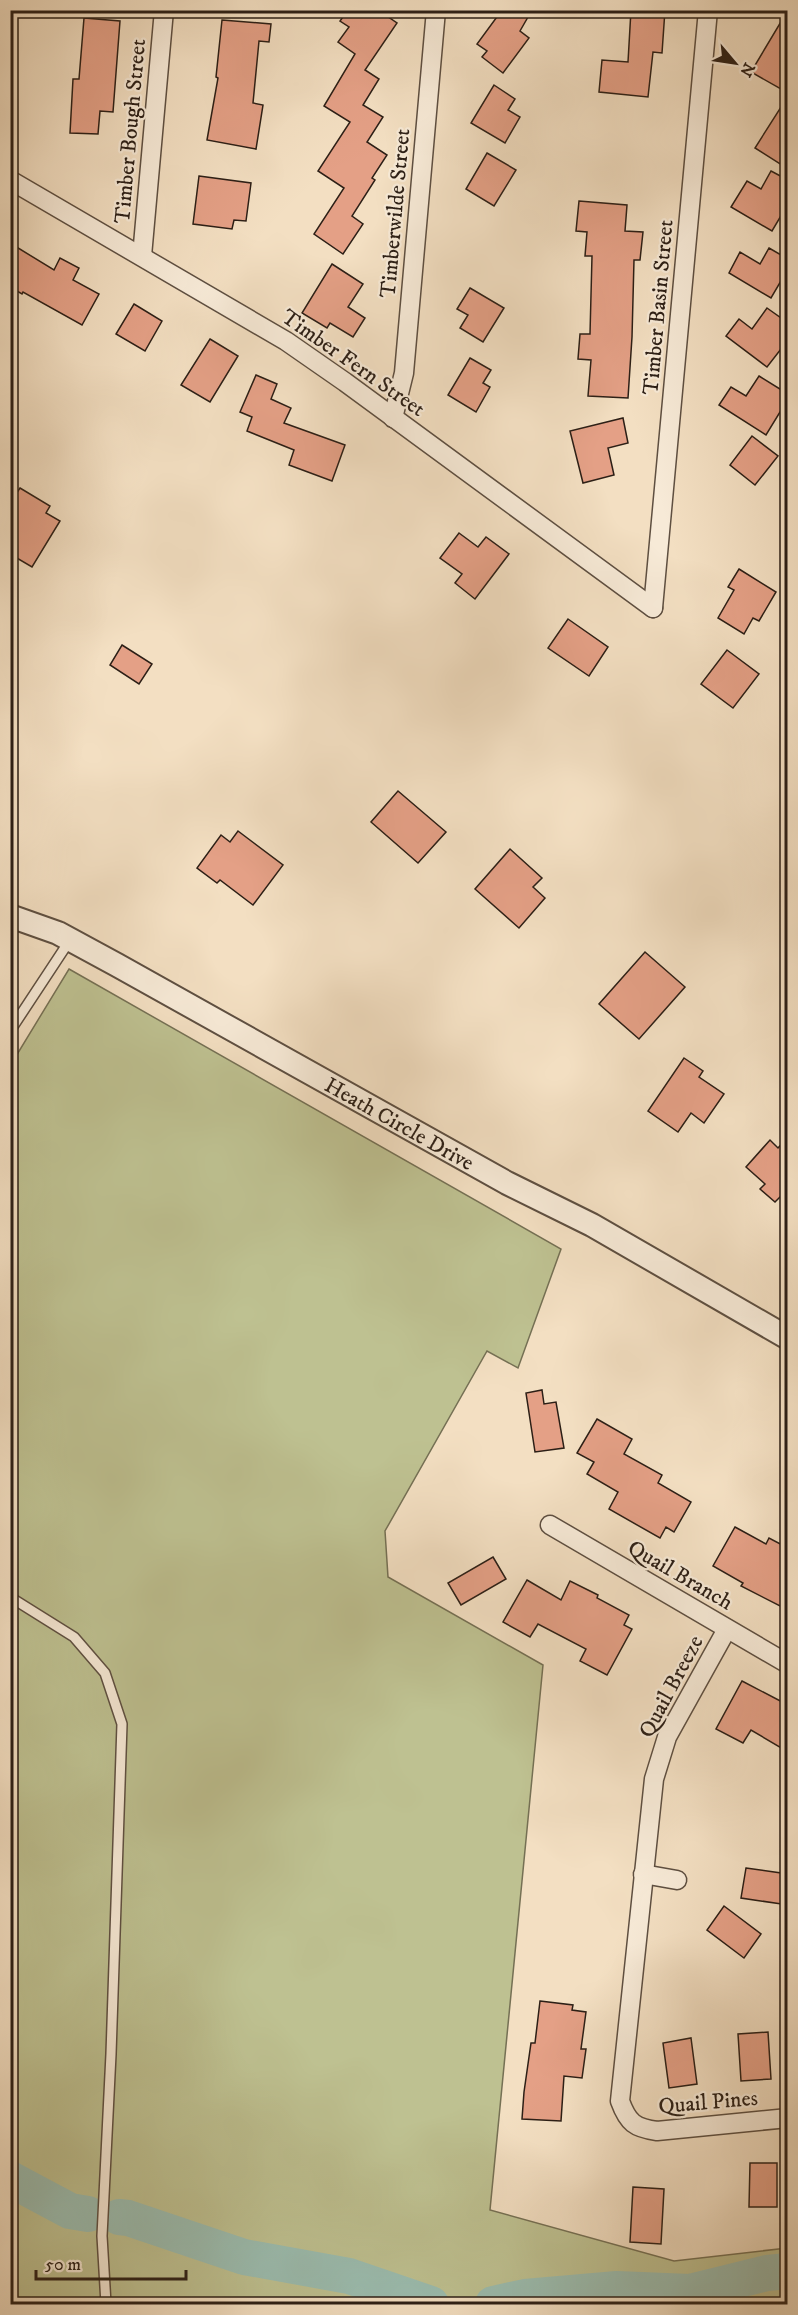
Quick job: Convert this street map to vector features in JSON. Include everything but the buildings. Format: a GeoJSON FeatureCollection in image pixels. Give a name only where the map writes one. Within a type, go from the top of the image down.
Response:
{"type":"FeatureCollection","features":[{"type":"Feature","properties":{"kind":"street","name":"Timber Bough Street"},"geometry":{"type":"LineString","coordinates":[[142,255],[164,10]]}},
{"type":"Feature","properties":{"kind":"street","name":"Timberwilde Street"},"geometry":{"type":"LineString","coordinates":[[393,418],[404,373],[436,10]]}},
{"type":"Feature","properties":{"kind":"street","name":"Timber Basin Street"},"geometry":{"type":"LineString","coordinates":[[653,609],[708,10]]}},
{"type":"Feature","properties":{"kind":"street","name":"Timber Fern Street"},"geometry":{"type":"LineString","coordinates":[[10,180],[286,341],[653,609]]}},
{"type":"Feature","properties":{"kind":"street","name":"Heath Circle Drive"},"geometry":{"type":"LineString","coordinates":[[10,916],[70,940],[507,1182],[592,1224],[788,1338]]}},
{"type":"Feature","properties":{"kind":"street","name":"Quail Branch"},"geometry":{"type":"LineString","coordinates":[[550,1525],[788,1664]]}},
{"type":"Feature","properties":{"kind":"street","name":"Quail Breeze"},"geometry":{"type":"LineString","coordinates":[[633,2124],[624,2112],[620,2101],[651,1801],[660,1758],[677,1718],[727,1629]]}},
{"type":"Feature","properties":{"kind":"street"},"geometry":{"type":"LineString","coordinates":[[643,1874],[677,1880]]}},
{"type":"Feature","properties":{"kind":"street","name":"Quail Pines"},"geometry":{"type":"LineString","coordinates":[[633,2124],[657,2131],[788,2118]]}},
{"type":"Feature","properties":{"kind":"lane"},"geometry":{"type":"LineString","coordinates":[[10,1031],[70,940]]}},
{"type":"Feature","properties":{"kind":"lane"},"geometry":{"type":"LineString","coordinates":[[10,1597],[74,1637],[105,1673],[122,1724],[111,2054],[102,2236],[106,2304]]}},
{"type":"Feature","properties":{"kind":"green space"},"geometry":{"type":"Polygon","coordinates":[[[69,969],[561,1249],[518,1368],[487,1351],[385,1531],[388,1577],[543,1665],[490,2210],[674,2261],[787,2248],[787,2304],[11,2304],[10,1066],[69,969]]]}},
{"type":"Feature","properties":{"kind":"waterway"},"geometry":{"type":"LineString","coordinates":[[10,2179],[70,2211],[88,2214]]}},
{"type":"Feature","properties":{"kind":"waterway"},"geometry":{"type":"LineString","coordinates":[[119,2217],[244,2257],[349,2276],[431,2304]]}},
{"type":"Feature","properties":{"kind":"waterway"},"geometry":{"type":"LineString","coordinates":[[493,2304],[525,2297],[617,2289],[690,2292],[767,2273],[788,2271]]}}]}
